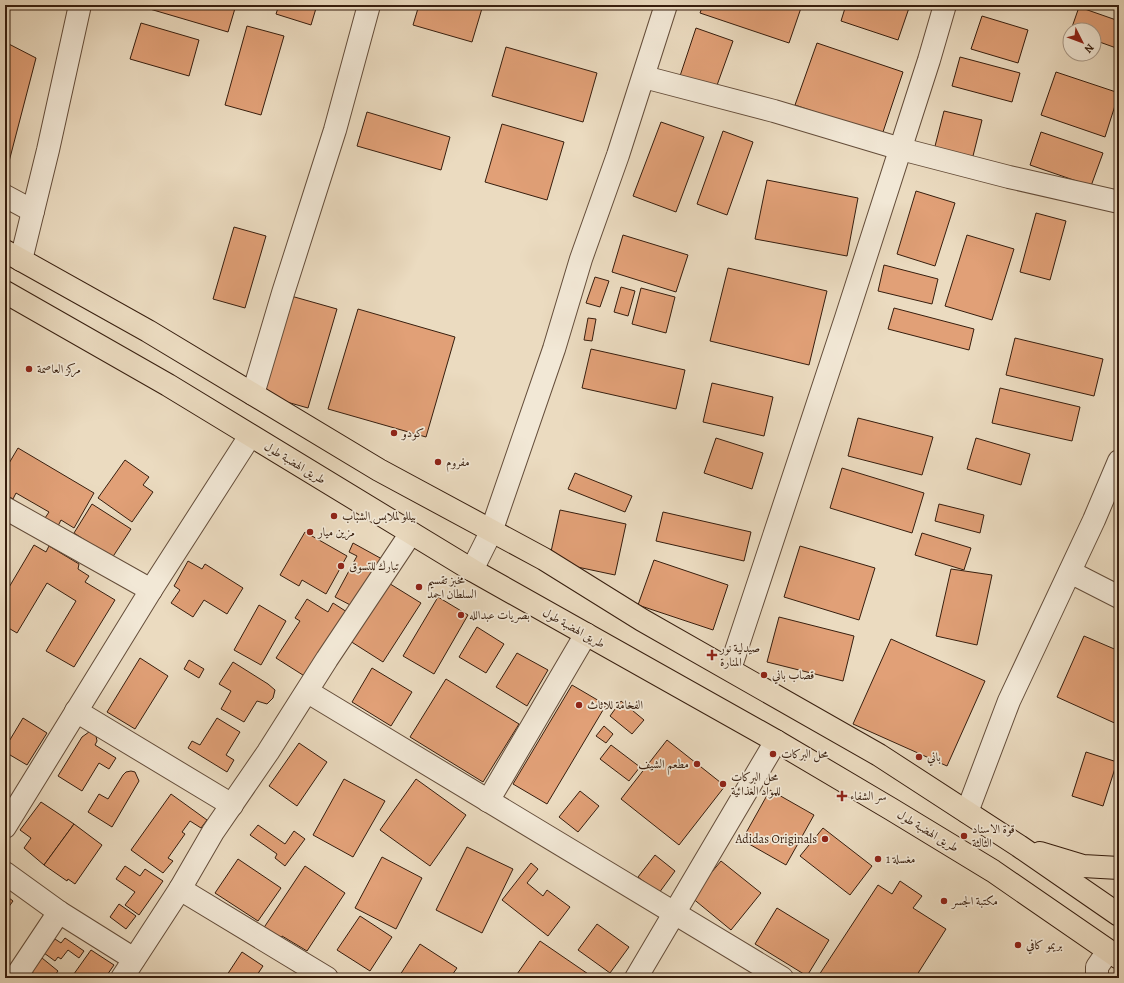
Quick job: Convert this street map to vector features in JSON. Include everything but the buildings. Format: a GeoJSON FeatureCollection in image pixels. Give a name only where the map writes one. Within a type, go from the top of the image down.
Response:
{"type":"FeatureCollection","features":[{"type":"Feature","properties":{"kind":"highway"},"geometry":{"type":"LineString","coordinates":[[13,256],[148,331],[379,470],[491,532],[544,559],[642,620],[879,755],[1019,846],[1119,915]]}},
{"type":"Feature","properties":{"kind":"highway","name":"طريق الهضبة طول"},"geometry":{"type":"LineString","coordinates":[[5,292],[168,385],[472,570],[776,741],[993,871],[1114,954]]}},
{"type":"Feature","properties":{"kind":"highway"},"geometry":{"type":"LineString","coordinates":[[1019,846],[1083,866],[1119,868]]}},
{"type":"Feature","properties":{"kind":"street"},"geometry":{"type":"LineString","coordinates":[[13,256],[33,211],[80,5]]}},
{"type":"Feature","properties":{"kind":"street"},"geometry":{"type":"LineString","coordinates":[[254,394],[286,285],[335,130],[370,5]]}},
{"type":"Feature","properties":{"kind":"street"},"geometry":{"type":"LineString","coordinates":[[472,570],[491,532],[554,348],[581,259],[644,77],[666,5]]}},
{"type":"Feature","properties":{"kind":"street"},"geometry":{"type":"LineString","coordinates":[[730,669],[901,149],[945,5]]}},
{"type":"Feature","properties":{"kind":"street"},"geometry":{"type":"LineString","coordinates":[[644,77],[774,111],[901,149],[1009,177],[1117,195]]}},
{"type":"Feature","properties":{"kind":"street"},"geometry":{"type":"LineString","coordinates":[[5,196],[33,211]]}},
{"type":"Feature","properties":{"kind":"street"},"geometry":{"type":"LineString","coordinates":[[5,827],[151,590],[250,436]]}},
{"type":"Feature","properties":{"kind":"street"},"geometry":{"type":"LineString","coordinates":[[967,812],[1009,701],[1070,572],[1119,461]]}},
{"type":"Feature","properties":{"kind":"street"},"geometry":{"type":"LineString","coordinates":[[5,508],[151,590]]}},
{"type":"Feature","properties":{"kind":"street"},"geometry":{"type":"LineString","coordinates":[[122,978],[180,889],[196,860],[308,692],[327,659],[411,533]]}},
{"type":"Feature","properties":{"kind":"street"},"geometry":{"type":"LineString","coordinates":[[1070,572],[1119,597]]}},
{"type":"Feature","properties":{"kind":"street"},"geometry":{"type":"LineString","coordinates":[[488,801],[586,634]]}},
{"type":"Feature","properties":{"kind":"street"},"geometry":{"type":"LineString","coordinates":[[308,692],[782,978]]}},
{"type":"Feature","properties":{"kind":"street"},"geometry":{"type":"LineString","coordinates":[[76,711],[232,805]]}},
{"type":"Feature","properties":{"kind":"street"},"geometry":{"type":"LineString","coordinates":[[636,978],[673,913],[776,741]]}},
{"type":"Feature","properties":{"kind":"street"},"geometry":{"type":"LineString","coordinates":[[5,873],[59,912],[134,959]]}},
{"type":"Feature","properties":{"kind":"street"},"geometry":{"type":"LineString","coordinates":[[180,889],[327,978]]}},
{"type":"Feature","properties":{"kind":"street"},"geometry":{"type":"LineString","coordinates":[[14,978],[59,912]]}},
{"type":"Feature","properties":{"kind":"street"},"geometry":{"type":"LineString","coordinates":[[1097,978],[1097,967],[1114,954]]}},
{"type":"Feature","properties":{"kind":"place","name":"مركز العاصمة"},"geometry":{"type":"Point","coordinates":[29,369]}},
{"type":"Feature","properties":{"kind":"place","name":"كودو"},"geometry":{"type":"Point","coordinates":[394,433]}},
{"type":"Feature","properties":{"kind":"place","name":"مفروم"},"geometry":{"type":"Point","coordinates":[438,462]}},
{"type":"Feature","properties":{"kind":"place","name":"بيللو لملابس الشباب"},"geometry":{"type":"Point","coordinates":[334,516]}},
{"type":"Feature","properties":{"kind":"place","name":"مزين ميار"},"geometry":{"type":"Point","coordinates":[310,532]}},
{"type":"Feature","properties":{"kind":"place","name":"تبارك للتسوق"},"geometry":{"type":"Point","coordinates":[341,566]}},
{"type":"Feature","properties":{"kind":"place","name":"مخبز تقسيم السلطان احمد"},"geometry":{"type":"Point","coordinates":[419,587]}},
{"type":"Feature","properties":{"kind":"place","name":"بصريات عبدالله"},"geometry":{"type":"Point","coordinates":[461,615]}},
{"type":"Feature","properties":{"kind":"place","name":"صيدلية نور المنارة"},"geometry":{"type":"Point","coordinates":[712,655]}},
{"type":"Feature","properties":{"kind":"place","name":"قصاب باني"},"geometry":{"type":"Point","coordinates":[764,675]}},
{"type":"Feature","properties":{"kind":"place","name":"الفخامة للاثاث"},"geometry":{"type":"Point","coordinates":[579,705]}},
{"type":"Feature","properties":{"kind":"place","name":"محل البركات"},"geometry":{"type":"Point","coordinates":[773,754]}},
{"type":"Feature","properties":{"kind":"place","name":"باني"},"geometry":{"type":"Point","coordinates":[919,757]}},
{"type":"Feature","properties":{"kind":"place","name":"مطعم الشيف"},"geometry":{"type":"Point","coordinates":[697,764]}},
{"type":"Feature","properties":{"kind":"place","name":"محل البركات للمواد الغذائية"},"geometry":{"type":"Point","coordinates":[723,784]}},
{"type":"Feature","properties":{"kind":"place","name":"سر الشفاء"},"geometry":{"type":"Point","coordinates":[842,796]}},
{"type":"Feature","properties":{"kind":"place","name":"قوة الاسناد الثالثة"},"geometry":{"type":"Point","coordinates":[964,836]}},
{"type":"Feature","properties":{"kind":"place","name":"Adidas Originals"},"geometry":{"type":"Point","coordinates":[825,839]}},
{"type":"Feature","properties":{"kind":"place","name":"مغسلة 1"},"geometry":{"type":"Point","coordinates":[878,859]}},
{"type":"Feature","properties":{"kind":"place","name":"مكتبة الجسر"},"geometry":{"type":"Point","coordinates":[944,901]}},
{"type":"Feature","properties":{"kind":"place","name":"بريمو كافي"},"geometry":{"type":"Point","coordinates":[1018,945]}}]}
